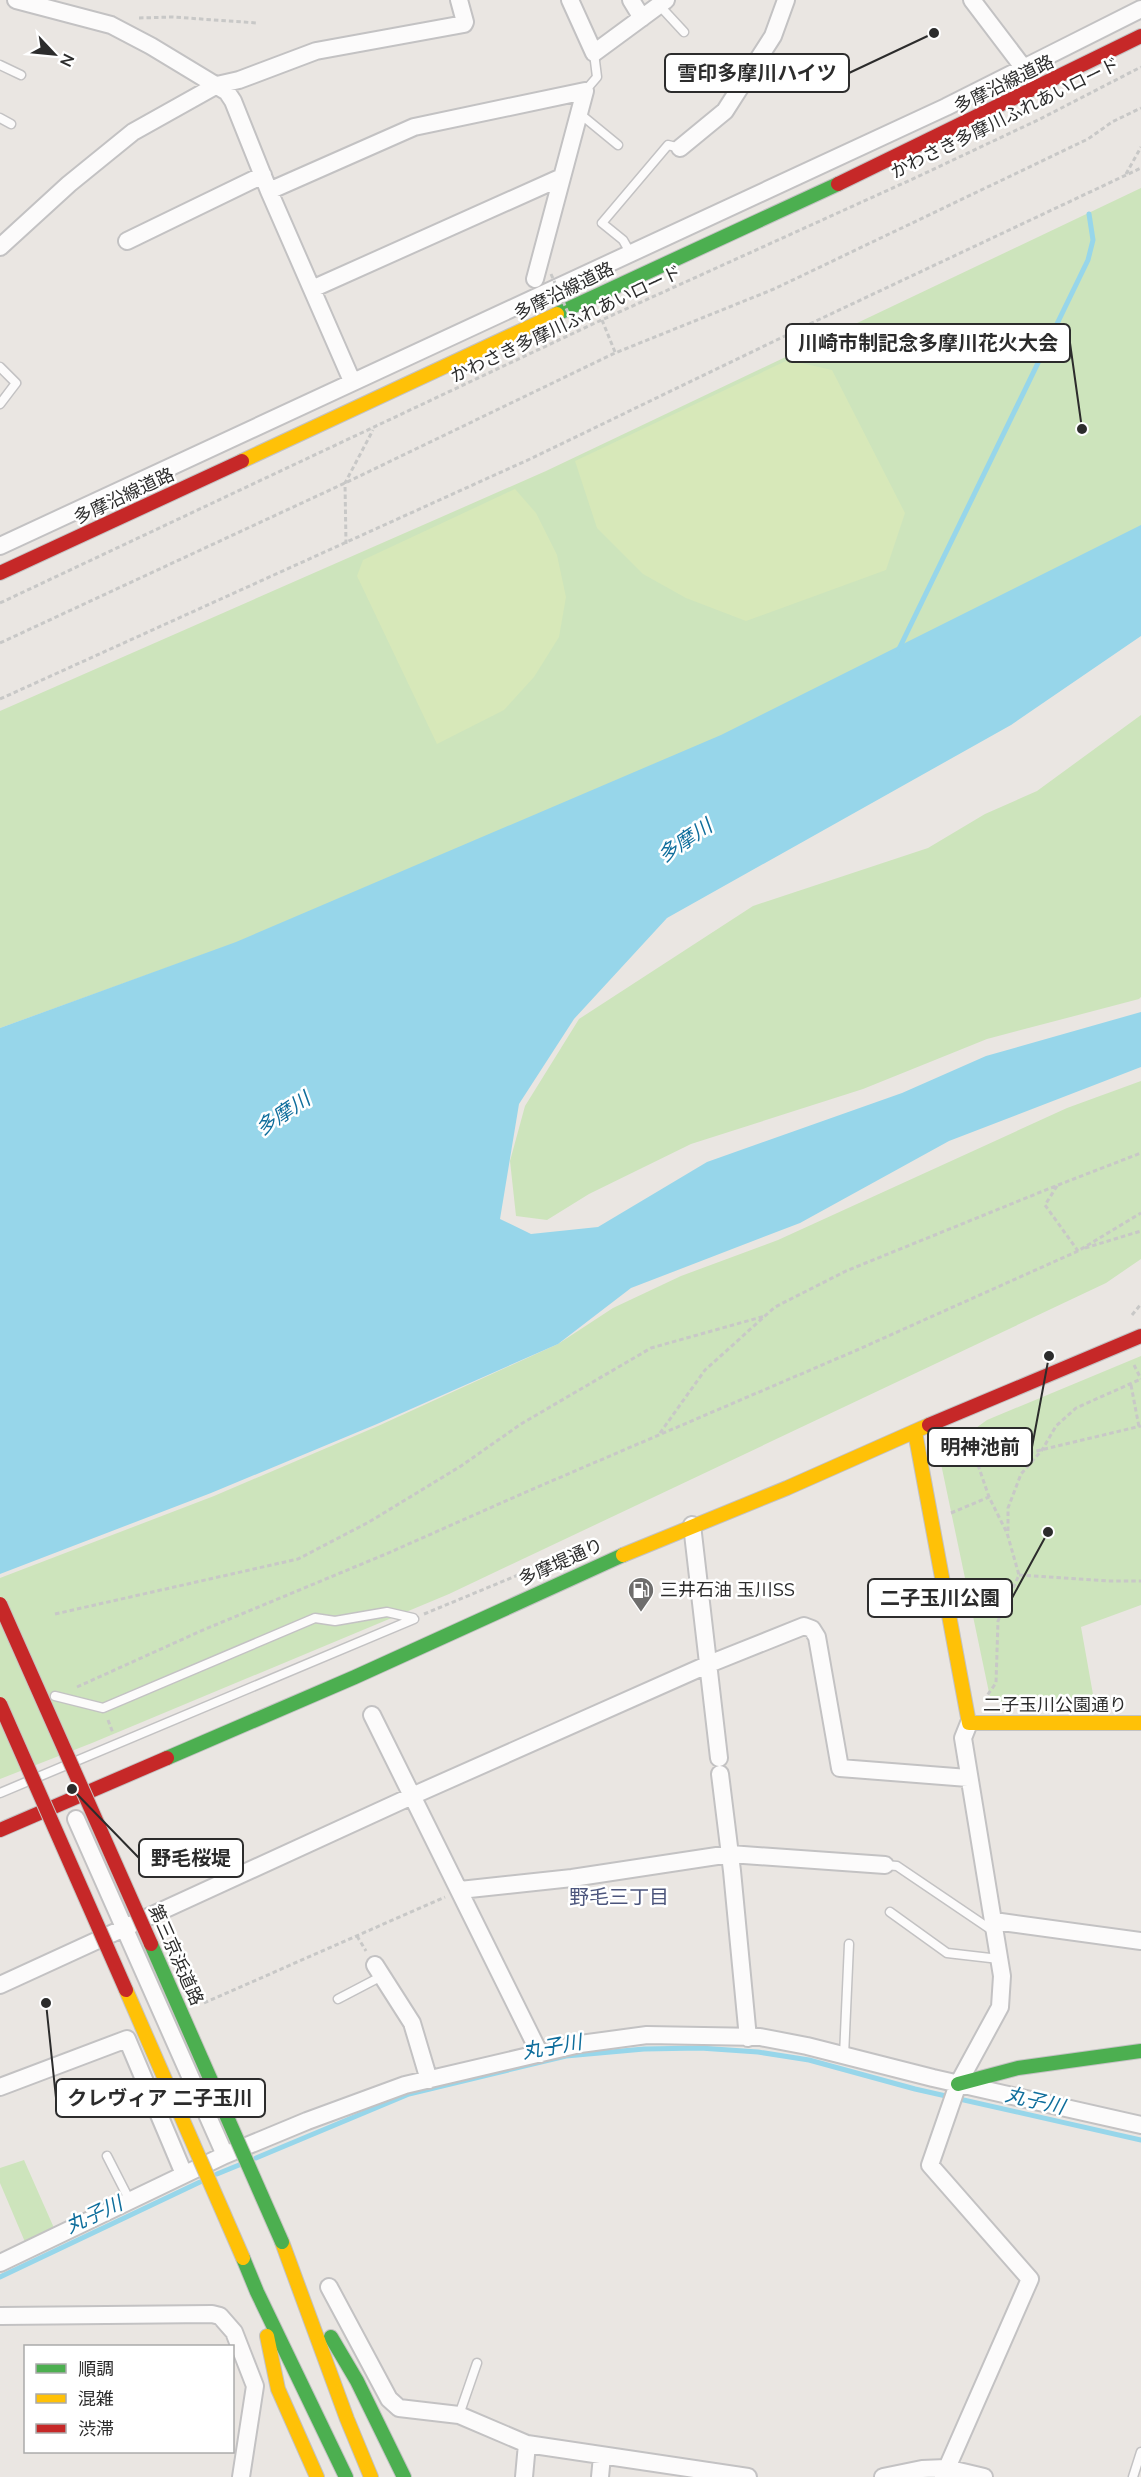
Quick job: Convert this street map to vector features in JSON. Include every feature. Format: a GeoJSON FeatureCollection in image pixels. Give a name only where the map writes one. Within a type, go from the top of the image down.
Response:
{"type":"FeatureCollection","features":[{"type":"Feature","properties":{"kind":"main road","name":"多摩沿線道路"},"geometry":{"type":"LineString","coordinates":[[0,573],[483,350],[641,273],[887,162],[1141,36]]}},
{"type":"Feature","properties":{"kind":"main road","name":"多摩堤通り"},"geometry":{"type":"LineString","coordinates":[[0,1830],[345,1682],[597,1565],[787,1488],[938,1421],[1141,1336]]}},
{"type":"Feature","properties":{"kind":"main road"},"geometry":{"type":"LineString","coordinates":[[915,1432],[969,1723]]}},
{"type":"Feature","properties":{"kind":"main road","name":"第三京浜道路"},"geometry":{"type":"LineString","coordinates":[[0,1604],[66,1749],[302,2288]]}},
{"type":"Feature","properties":{"kind":"main road"},"geometry":{"type":"LineString","coordinates":[[0,1704],[257,2292],[346,2477]]}},
{"type":"Feature","properties":{"kind":"main road","name":"二子玉川公園通り"},"geometry":{"type":"LineString","coordinates":[[969,1723],[1141,1723]]}},
{"type":"Feature","properties":{"kind":"main road"},"geometry":{"type":"LineString","coordinates":[[958,2084],[1018,2068],[1141,2051]]}},
{"type":"Feature","properties":{"kind":"main road"},"geometry":{"type":"LineString","coordinates":[[302,2288],[350,2430],[371,2477]]}},
{"type":"Feature","properties":{"kind":"main road"},"geometry":{"type":"LineString","coordinates":[[302,2288],[357,2380],[404,2477]]}},
{"type":"Feature","properties":{"kind":"main road"},"geometry":{"type":"LineString","coordinates":[[257,2292],[278,2389],[317,2477]]}},
{"type":"Feature","properties":{"kind":"street"},"geometry":{"type":"LineString","coordinates":[[16,0],[111,25],[151,46],[226,92],[233,100],[266,183],[352,381]]}},
{"type":"Feature","properties":{"kind":"street"},"geometry":{"type":"LineString","coordinates":[[0,246],[69,184],[133,132],[217,85],[239,80],[316,51],[464,24],[459,0]]}},
{"type":"Feature","properties":{"kind":"street"},"geometry":{"type":"LineString","coordinates":[[570,0],[594,53],[663,3]]}},
{"type":"Feature","properties":{"kind":"street"},"geometry":{"type":"LineString","coordinates":[[631,0],[642,18]]}},
{"type":"Feature","properties":{"kind":"street"},"geometry":{"type":"LineString","coordinates":[[680,148],[725,111],[773,36],[786,0]]}},
{"type":"Feature","properties":{"kind":"street"},"geometry":{"type":"LineString","coordinates":[[972,0],[1038,88]]}},
{"type":"Feature","properties":{"kind":"street"},"geometry":{"type":"LineString","coordinates":[[0,546],[946,107],[1141,9]]}},
{"type":"Feature","properties":{"kind":"street"},"geometry":{"type":"LineString","coordinates":[[127,242],[266,183],[414,127],[585,91],[535,279]]}},
{"type":"Feature","properties":{"kind":"street"},"geometry":{"type":"LineString","coordinates":[[312,289],[562,177]]}},
{"type":"Feature","properties":{"kind":"street"},"geometry":{"type":"LineString","coordinates":[[692,1525],[730,1854],[748,2037]]}},
{"type":"Feature","properties":{"kind":"street"},"geometry":{"type":"LineString","coordinates":[[0,1985],[709,1664],[804,1626],[812,1629],[817,1637],[840,1768],[968,1778]]}},
{"type":"Feature","properties":{"kind":"street"},"geometry":{"type":"LineString","coordinates":[[372,1715],[540,2054]]}},
{"type":"Feature","properties":{"kind":"street"},"geometry":{"type":"LineString","coordinates":[[944,2472],[1030,2279],[930,2165],[958,2084],[1000,2007],[1002,1976],[1000,1959],[963,1738],[969,1723]]}},
{"type":"Feature","properties":{"kind":"street"},"geometry":{"type":"LineString","coordinates":[[76,1819],[225,2155]]}},
{"type":"Feature","properties":{"kind":"street"},"geometry":{"type":"LineString","coordinates":[[460,1890],[572,1878],[730,1854],[885,1865]]}},
{"type":"Feature","properties":{"kind":"street"},"geometry":{"type":"LineString","coordinates":[[995,1927],[1141,1941]]}},
{"type":"Feature","properties":{"kind":"street"},"geometry":{"type":"LineString","coordinates":[[379,1970],[412,2023],[429,2080]]}},
{"type":"Feature","properties":{"kind":"street"},"geometry":{"type":"LineString","coordinates":[[0,2263],[225,2155],[405,2085],[580,2044],[647,2035],[760,2037],[807,2046],[958,2084],[1141,2125]]}},
{"type":"Feature","properties":{"kind":"street"},"geometry":{"type":"LineString","coordinates":[[0,2087],[127,2039],[184,2174]]}},
{"type":"Feature","properties":{"kind":"street"},"geometry":{"type":"LineString","coordinates":[[329,2287],[389,2399],[399,2408],[459,2415],[527,2444],[748,2477]]}},
{"type":"Feature","properties":{"kind":"street"},"geometry":{"type":"LineString","coordinates":[[0,2316],[212,2314],[220,2316],[234,2332],[255,2386],[241,2477]]}},
{"type":"Feature","properties":{"kind":"street"},"geometry":{"type":"LineString","coordinates":[[524,2477],[527,2444]]}},
{"type":"Feature","properties":{"kind":"street"},"geometry":{"type":"LineString","coordinates":[[600,2477],[602,2456]]}},
{"type":"Feature","properties":{"kind":"street"},"geometry":{"type":"LineString","coordinates":[[883,2477],[922,2469],[984,2477]]}},
{"type":"Feature","properties":{"kind":"lane"},"geometry":{"type":"LineString","coordinates":[[663,3],[684,32]]}},
{"type":"Feature","properties":{"kind":"lane"},"geometry":{"type":"LineString","coordinates":[[585,91],[597,77],[594,53]]}},
{"type":"Feature","properties":{"kind":"lane"},"geometry":{"type":"LineString","coordinates":[[0,65],[21,75]]}},
{"type":"Feature","properties":{"kind":"lane"},"geometry":{"type":"LineString","coordinates":[[579,114],[618,145]]}},
{"type":"Feature","properties":{"kind":"lane"},"geometry":{"type":"LineString","coordinates":[[0,118],[11,124]]}},
{"type":"Feature","properties":{"kind":"lane"},"geometry":{"type":"LineString","coordinates":[[631,255],[623,240],[602,223],[668,145],[680,148]]}},
{"type":"Feature","properties":{"kind":"lane"},"geometry":{"type":"LineString","coordinates":[[535,279],[540,297]]}},
{"type":"Feature","properties":{"kind":"lane"},"geometry":{"type":"LineString","coordinates":[[0,367],[16,383],[0,404]]}},
{"type":"Feature","properties":{"kind":"lane"},"geometry":{"type":"LineString","coordinates":[[0,1793],[414,1618],[387,1612],[335,1621],[315,1618],[103,1707],[55,1696]]}},
{"type":"Feature","properties":{"kind":"lane"},"geometry":{"type":"LineString","coordinates":[[885,1865],[897,1866],[995,1927]]}},
{"type":"Feature","properties":{"kind":"lane"},"geometry":{"type":"LineString","coordinates":[[891,1912],[947,1953],[1000,1959]]}},
{"type":"Feature","properties":{"kind":"lane"},"geometry":{"type":"LineString","coordinates":[[844,2055],[849,1944]]}},
{"type":"Feature","properties":{"kind":"lane"},"geometry":{"type":"LineString","coordinates":[[338,2000],[379,1970]]}},
{"type":"Feature","properties":{"kind":"lane"},"geometry":{"type":"LineString","coordinates":[[107,2156],[130,2201]]}},
{"type":"Feature","properties":{"kind":"lane"},"geometry":{"type":"LineString","coordinates":[[459,2415],[477,2363]]}},
{"type":"Feature","properties":{"kind":"lane"},"geometry":{"type":"LineString","coordinates":[[1133,2477],[1141,2452]]}},
{"type":"Feature","properties":{"kind":"path"},"geometry":{"type":"LineString","coordinates":[[139,18],[173,17],[257,23]]}},
{"type":"Feature","properties":{"kind":"path","name":"かわさき多摩川ふれあいロード"},"geometry":{"type":"LineString","coordinates":[[0,603],[602,321],[917,177],[1141,67]]}},
{"type":"Feature","properties":{"kind":"path"},"geometry":{"type":"LineString","coordinates":[[0,643],[345,483],[615,353],[774,288],[1088,139],[1112,122],[1141,108]]}},
{"type":"Feature","properties":{"kind":"path"},"geometry":{"type":"LineString","coordinates":[[1125,176],[1141,147]]}},
{"type":"Feature","properties":{"kind":"path"},"geometry":{"type":"LineString","coordinates":[[0,699],[530,459],[1141,168]]}},
{"type":"Feature","properties":{"kind":"path"},"geometry":{"type":"LineString","coordinates":[[551,274],[573,324]]}},
{"type":"Feature","properties":{"kind":"path"},"geometry":{"type":"LineString","coordinates":[[602,321],[615,353]]}},
{"type":"Feature","properties":{"kind":"path"},"geometry":{"type":"LineString","coordinates":[[346,544],[345,483],[374,428]]}},
{"type":"Feature","properties":{"kind":"path"},"geometry":{"type":"LineString","coordinates":[[659,1435],[705,1371],[775,1307],[846,1272],[1058,1185],[1141,1154]]}},
{"type":"Feature","properties":{"kind":"path"},"geometry":{"type":"LineString","coordinates":[[1058,1185],[1045,1205],[1078,1251]]}},
{"type":"Feature","properties":{"kind":"path"},"geometry":{"type":"LineString","coordinates":[[1078,1251],[1141,1213]]}},
{"type":"Feature","properties":{"kind":"path"},"geometry":{"type":"LineString","coordinates":[[55,1696],[203,1630],[386,1554],[857,1350],[1078,1251],[1141,1231]]}},
{"type":"Feature","properties":{"kind":"path"},"geometry":{"type":"LineString","coordinates":[[56,1614],[298,1559],[369,1522],[461,1467],[521,1424],[651,1348],[765,1316]]}},
{"type":"Feature","properties":{"kind":"path"},"geometry":{"type":"LineString","coordinates":[[1007,1533],[1008,1508],[1021,1474],[1042,1450],[1056,1426],[1076,1408],[1141,1379],[1134,1365]]}},
{"type":"Feature","properties":{"kind":"path"},"geometry":{"type":"LineString","coordinates":[[978,1465],[1140,1427],[1131,1384]]}},
{"type":"Feature","properties":{"kind":"path"},"geometry":{"type":"LineString","coordinates":[[938,1421],[978,1465],[989,1497],[1007,1533],[1019,1575],[998,1621],[996,1683],[985,1699]]}},
{"type":"Feature","properties":{"kind":"path"},"geometry":{"type":"LineString","coordinates":[[933,1520],[989,1497]]}},
{"type":"Feature","properties":{"kind":"path"},"geometry":{"type":"LineString","coordinates":[[1019,1575],[1141,1581]]}},
{"type":"Feature","properties":{"kind":"path"},"geometry":{"type":"LineString","coordinates":[[103,1707],[117,1743]]}},
{"type":"Feature","properties":{"kind":"path"},"geometry":{"type":"LineString","coordinates":[[196,2006],[460,1890]]}},
{"type":"Feature","properties":{"kind":"green space"},"geometry":{"type":"Polygon","coordinates":[[[1141,188],[1141,527],[724,735],[238,942],[0,1028],[0,711],[546,471],[1141,188]]]}},
{"type":"Feature","properties":{"kind":"green space"},"geometry":{"type":"Polygon","coordinates":[[[788,360],[832,370],[905,513],[886,570],[746,621],[686,598],[643,574],[597,528],[575,461],[788,360]]]}},
{"type":"Feature","properties":{"kind":"green space"},"geometry":{"type":"Polygon","coordinates":[[[515,489],[536,513],[557,555],[566,597],[559,637],[534,677],[504,710],[437,744],[357,576],[363,560],[515,489]]]}},
{"type":"Feature","properties":{"kind":"green space"},"geometry":{"type":"Polygon","coordinates":[[[1141,715],[1141,997],[1139,999],[987,1039],[863,1089],[691,1144],[589,1194],[547,1220],[516,1216],[510,1161],[525,1106],[579,1019],[753,906],[928,848],[985,814],[1037,791],[1141,715]]]}},
{"type":"Feature","properties":{"kind":"green space"},"geometry":{"type":"Polygon","coordinates":[[[1141,1081],[1141,1259],[1106,1283],[449,1594],[0,1779],[0,1578],[214,1496],[378,1426],[558,1344],[613,1308],[681,1276],[778,1240],[1067,1108],[1141,1081]]]}},
{"type":"Feature","properties":{"kind":"green space"},"geometry":{"type":"Polygon","coordinates":[[[1141,1356],[1141,1605],[1081,1627],[1094,1700],[991,1702],[940,1459],[947,1449],[987,1420],[1141,1356]]]}},
{"type":"Feature","properties":{"kind":"green space"},"geometry":{"type":"Polygon","coordinates":[[[24,2160],[54,2228],[25,2242],[0,2183],[0,2168],[24,2160]]]}},
{"type":"Feature","properties":{"kind":"water","name":"多摩川"},"geometry":{"type":"Polygon","coordinates":[[[1141,525],[1141,636],[1011,725],[667,918],[574,1019],[519,1104],[500,1219],[531,1234],[598,1227],[707,1162],[902,1093],[986,1056],[1141,1012],[1141,1067],[949,1141],[800,1223],[631,1288],[558,1344],[377,1424],[211,1493],[0,1574],[0,1028],[236,942],[721,735],[1141,525]]]}},
{"type":"Feature","properties":{"kind":"waterway"},"geometry":{"type":"LineString","coordinates":[[898,651],[1088,260],[1093,240],[1089,214]]}},
{"type":"Feature","properties":{"kind":"waterway","name":"丸子川"},"geometry":{"type":"LineString","coordinates":[[256,2158],[409,2094],[566,2056],[644,2049],[700,2048],[758,2052],[809,2060],[915,2089],[1141,2140]]}},
{"type":"Feature","properties":{"kind":"waterway","name":"丸子川"},"geometry":{"type":"LineString","coordinates":[[217,2174],[239,2165]]}},
{"type":"Feature","properties":{"kind":"waterway","name":"丸子川"},"geometry":{"type":"LineString","coordinates":[[0,2277],[200,2182]]}},
{"type":"Feature","properties":{"kind":"traffic: fast"},"geometry":{"type":"LineString","coordinates":[[557,314],[838,184]]}},
{"type":"Feature","properties":{"kind":"traffic: fast"},"geometry":{"type":"LineString","coordinates":[[167,1758],[355,1677],[623,1555]]}},
{"type":"Feature","properties":{"kind":"traffic: fast"},"geometry":{"type":"LineString","coordinates":[[151,1944],[282,2242]]}},
{"type":"Feature","properties":{"kind":"traffic: fast"},"geometry":{"type":"LineString","coordinates":[[958,2084],[1018,2068],[1141,2051]]}},
{"type":"Feature","properties":{"kind":"traffic: fast"},"geometry":{"type":"LineString","coordinates":[[243,2258],[257,2292],[346,2477]]}},
{"type":"Feature","properties":{"kind":"traffic: fast"},"geometry":{"type":"LineString","coordinates":[[331,2337],[357,2381],[404,2477]]}},
{"type":"Feature","properties":{"kind":"traffic: slow"},"geometry":{"type":"LineString","coordinates":[[242,461],[557,314]]}},
{"type":"Feature","properties":{"kind":"traffic: slow"},"geometry":{"type":"LineString","coordinates":[[623,1555],[787,1488],[929,1425]]}},
{"type":"Feature","properties":{"kind":"traffic: slow"},"geometry":{"type":"LineString","coordinates":[[915,1432],[969,1723],[1141,1723]]}},
{"type":"Feature","properties":{"kind":"traffic: slow"},"geometry":{"type":"LineString","coordinates":[[126,1990],[243,2258]]}},
{"type":"Feature","properties":{"kind":"traffic: slow"},"geometry":{"type":"LineString","coordinates":[[282,2242],[347,2419],[371,2477]]}},
{"type":"Feature","properties":{"kind":"traffic: slow"},"geometry":{"type":"LineString","coordinates":[[267,2336],[278,2389],[317,2477]]}},
{"type":"Feature","properties":{"kind":"traffic: jam"},"geometry":{"type":"LineString","coordinates":[[838,184],[1141,36]]}},
{"type":"Feature","properties":{"kind":"traffic: jam"},"geometry":{"type":"LineString","coordinates":[[0,573],[242,461]]}},
{"type":"Feature","properties":{"kind":"traffic: jam"},"geometry":{"type":"LineString","coordinates":[[929,1425],[1141,1336]]}},
{"type":"Feature","properties":{"kind":"traffic: jam"},"geometry":{"type":"LineString","coordinates":[[0,1604],[151,1944]]}},
{"type":"Feature","properties":{"kind":"traffic: jam"},"geometry":{"type":"LineString","coordinates":[[0,1704],[126,1990]]}},
{"type":"Feature","properties":{"kind":"traffic: jam"},"geometry":{"type":"LineString","coordinates":[[0,1830],[167,1758]]}},
{"type":"Feature","properties":{"kind":"place","name":"雪印多摩川ハイツ"},"geometry":{"type":"Point","coordinates":[934,33]}},
{"type":"Feature","properties":{"kind":"place","name":"川崎市制記念多摩川花火大会"},"geometry":{"type":"Point","coordinates":[1082,429]}},
{"type":"Feature","properties":{"kind":"place","name":"明神池前"},"geometry":{"type":"Point","coordinates":[1049,1356]}},
{"type":"Feature","properties":{"kind":"place","name":"二子玉川公園"},"geometry":{"type":"Point","coordinates":[1048,1532]}},
{"type":"Feature","properties":{"kind":"place","name":"三井石油 玉川SS"},"geometry":{"type":"Point","coordinates":[641,1613]}},
{"type":"Feature","properties":{"kind":"place","name":"野毛桜堤"},"geometry":{"type":"Point","coordinates":[72,1789]}},
{"type":"Feature","properties":{"kind":"place","name":"クレヴィア 二子玉川"},"geometry":{"type":"Point","coordinates":[46,2003]}},
{"type":"Feature","properties":{"kind":"district","name":"野毛三丁目"},"geometry":{"type":"Point","coordinates":[619,1897]}}]}
